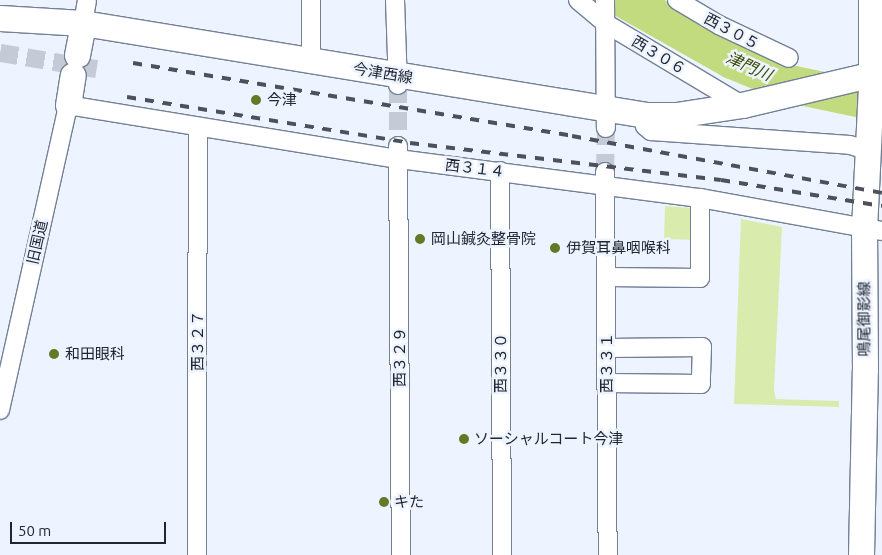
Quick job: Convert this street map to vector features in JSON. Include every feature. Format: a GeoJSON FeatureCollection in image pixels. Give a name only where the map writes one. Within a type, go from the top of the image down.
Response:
{"type":"FeatureCollection","features":[{"type":"Feature","properties":{"kind":"street"},"geometry":{"type":"LineString","coordinates":[[311,0],[311,61]]}},
{"type":"Feature","properties":{"kind":"street"},"geometry":{"type":"LineString","coordinates":[[395,0],[398,80]]}},
{"type":"Feature","properties":{"kind":"street","name":"西３０６"},"geometry":{"type":"LineString","coordinates":[[578,0],[605,11],[754,103]]}},
{"type":"Feature","properties":{"kind":"street","name":"西３０５"},"geometry":{"type":"LineString","coordinates":[[677,0],[719,25],[788,58]]}},
{"type":"Feature","properties":{"kind":"street","name":"鳴尾御影線"},"geometry":{"type":"LineString","coordinates":[[861,555],[865,370],[873,230],[871,156],[867,126],[875,77],[871,0]]}},
{"type":"Feature","properties":{"kind":"street"},"geometry":{"type":"LineString","coordinates":[[605,11],[606,118]]}},
{"type":"Feature","properties":{"kind":"street","name":"今津西線"},"geometry":{"type":"LineString","coordinates":[[0,18],[85,12],[398,80],[606,118],[685,114],[754,103],[838,83],[875,77]]}},
{"type":"Feature","properties":{"kind":"street","name":"旧国道"},"geometry":{"type":"LineString","coordinates":[[0,410],[68,105],[85,12]]}},
{"type":"Feature","properties":{"kind":"street","name":"西３１４"},"geometry":{"type":"LineString","coordinates":[[68,105],[198,127],[398,153],[500,171],[605,179],[700,198],[850,224],[873,230]]}},
{"type":"Feature","properties":{"kind":"street"},"geometry":{"type":"LineString","coordinates":[[646,115],[645,126],[651,131],[850,145],[860,148],[871,156]]}},
{"type":"Feature","properties":{"kind":"street","name":"西３２７"},"geometry":{"type":"LineString","coordinates":[[197,555],[198,127]]}},
{"type":"Feature","properties":{"kind":"street","name":"西３２９"},"geometry":{"type":"LineString","coordinates":[[398,153],[402,555]]}},
{"type":"Feature","properties":{"kind":"street","name":"西３３０"},"geometry":{"type":"LineString","coordinates":[[500,171],[502,555]]}},
{"type":"Feature","properties":{"kind":"street","name":"西３３１"},"geometry":{"type":"LineString","coordinates":[[605,179],[608,555]]}},
{"type":"Feature","properties":{"kind":"street"},"geometry":{"type":"LineString","coordinates":[[607,277],[700,278],[700,198]]}},
{"type":"Feature","properties":{"kind":"street"},"geometry":{"type":"LineString","coordinates":[[607,348],[702,348],[701,384],[607,383]]}},
{"type":"Feature","properties":{"kind":"green space"},"geometry":{"type":"Polygon","coordinates":[[[665,206],[692,208],[697,240],[664,239],[665,206]]]}},
{"type":"Feature","properties":{"kind":"green space"},"geometry":{"type":"Polygon","coordinates":[[[741,219],[782,227],[774,390],[776,399],[839,401],[839,407],[734,404],[741,219]]]}},
{"type":"Feature","properties":{"kind":"waterway","name":"津門川"},"geometry":{"type":"LineString","coordinates":[[626,0],[732,60],[790,84],[882,103]]}},
{"type":"Feature","properties":{"kind":"tunnel"},"geometry":{"type":"LineString","coordinates":[[0,53],[97,69]]}},
{"type":"Feature","properties":{"kind":"tunnel"},"geometry":{"type":"LineString","coordinates":[[398,85],[398,146]]}},
{"type":"Feature","properties":{"kind":"tunnel"},"geometry":{"type":"LineString","coordinates":[[605,172],[606,128]]}},
{"type":"Feature","properties":{"kind":"railway"},"geometry":{"type":"LineString","coordinates":[[133,63],[572,136],[882,193]]}},
{"type":"Feature","properties":{"kind":"railway"},"geometry":{"type":"LineString","coordinates":[[127,97],[410,143],[721,180],[882,206]]}},
{"type":"Feature","properties":{"kind":"place","name":"今津"},"geometry":{"type":"Point","coordinates":[256,100]}},
{"type":"Feature","properties":{"kind":"place","name":"岡山鍼灸整骨院"},"geometry":{"type":"Point","coordinates":[420,239]}},
{"type":"Feature","properties":{"kind":"place","name":"伊賀耳鼻咽喉科"},"geometry":{"type":"Point","coordinates":[555,248]}},
{"type":"Feature","properties":{"kind":"place","name":"和田眼科"},"geometry":{"type":"Point","coordinates":[54,354]}},
{"type":"Feature","properties":{"kind":"place","name":"ソーシャルコート今津"},"geometry":{"type":"Point","coordinates":[464,439]}},
{"type":"Feature","properties":{"kind":"place","name":"キた"},"geometry":{"type":"Point","coordinates":[384,502]}}]}
